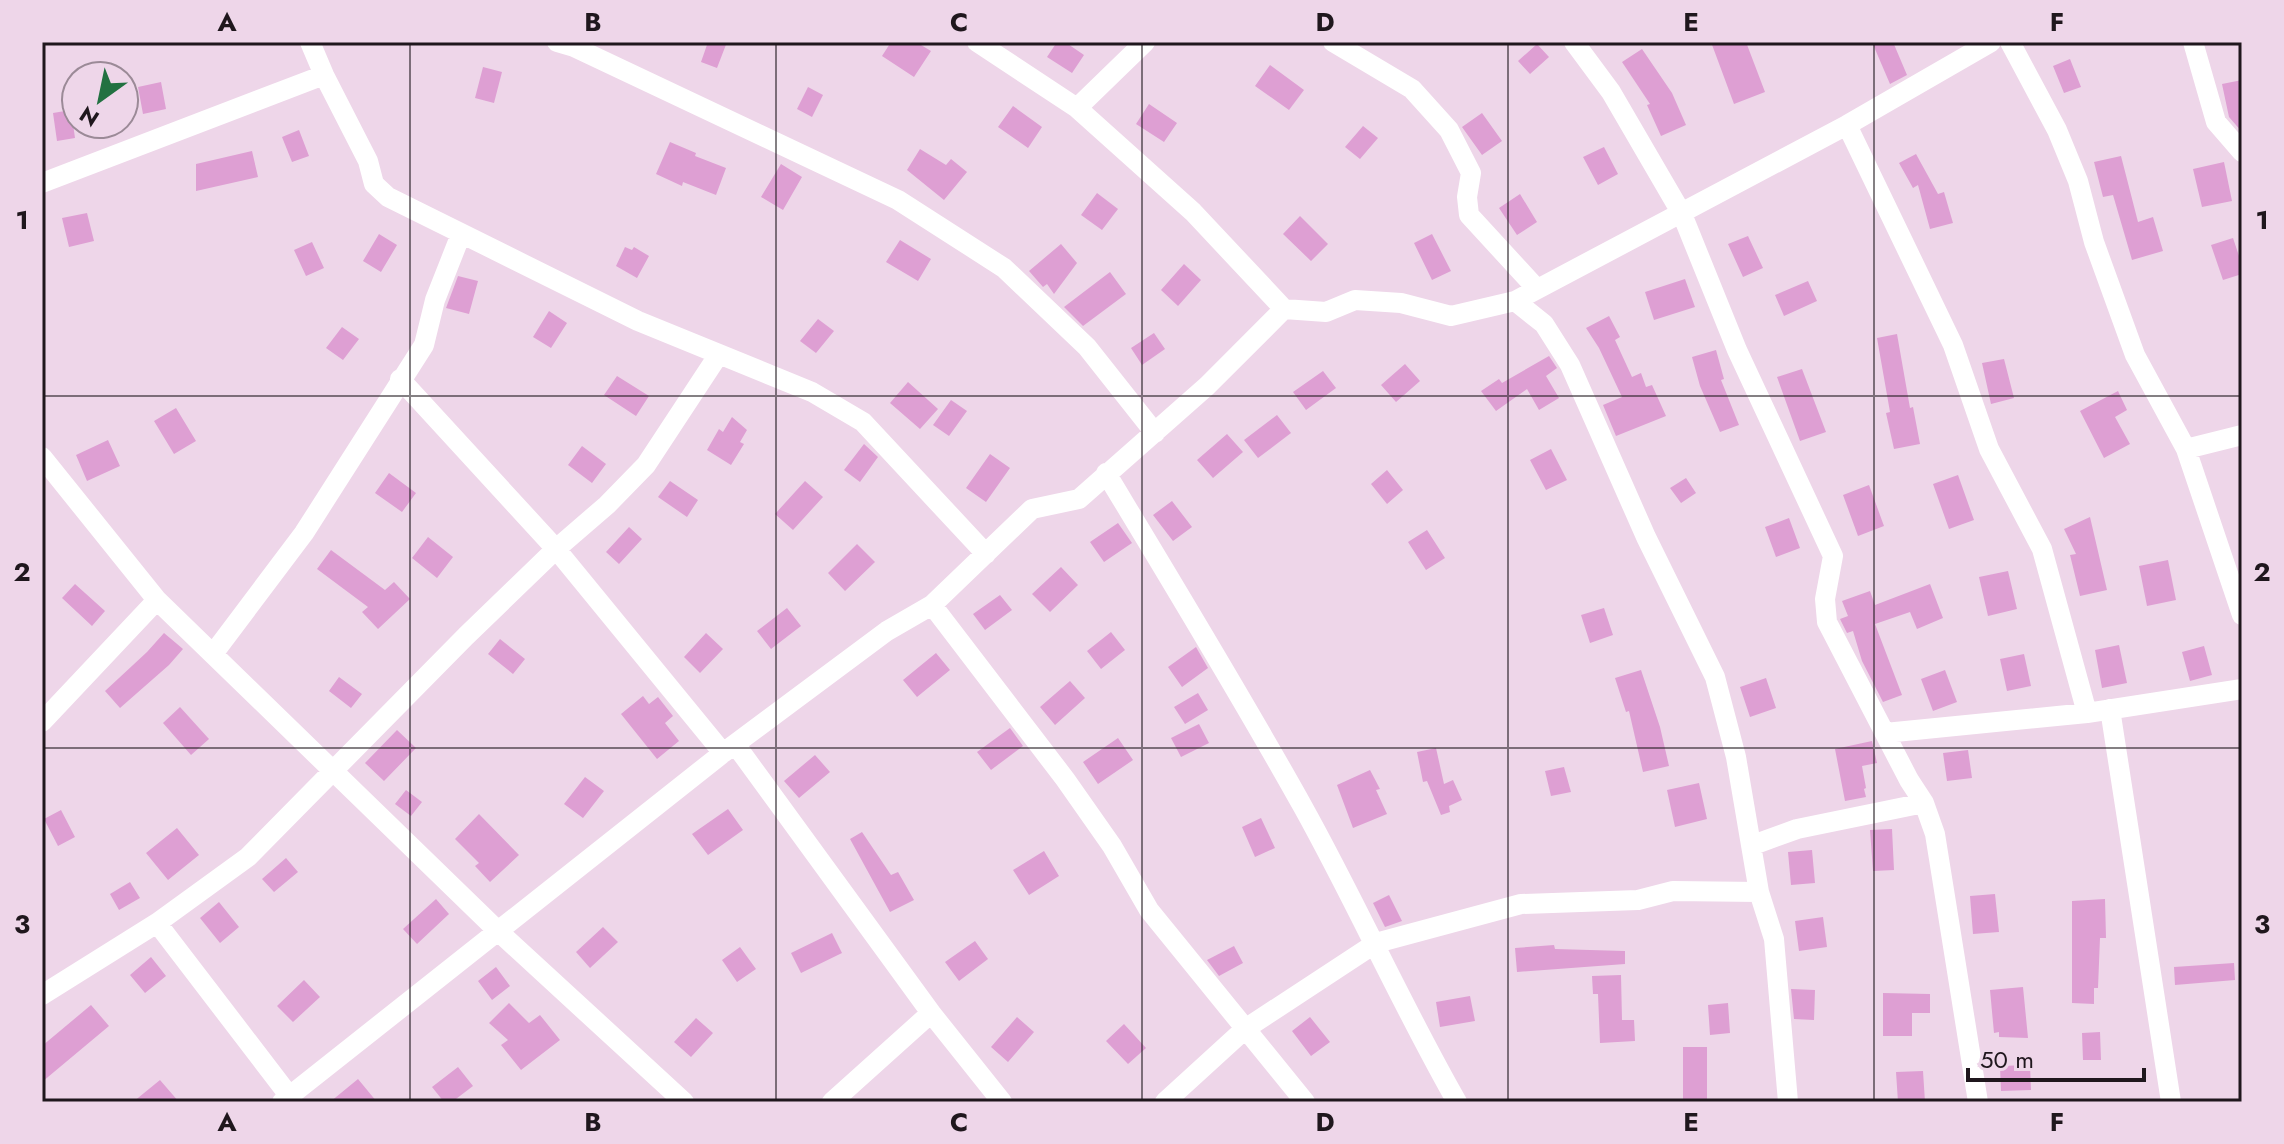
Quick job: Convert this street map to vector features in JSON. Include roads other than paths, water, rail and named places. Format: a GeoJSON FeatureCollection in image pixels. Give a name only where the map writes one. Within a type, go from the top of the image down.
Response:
{"type":"FeatureCollection","features":[{"type":"Feature","properties":{"kind":"street"},"geometry":{"type":"LineString","coordinates":[[310,42],[368,161],[374,184],[388,197],[638,321],[812,392],[863,422],[986,554]]}},
{"type":"Feature","properties":{"kind":"street"},"geometry":{"type":"LineString","coordinates":[[557,42],[574,47],[898,200],[1004,268],[1087,347],[1155,433]]}},
{"type":"Feature","properties":{"kind":"street"},"geometry":{"type":"LineString","coordinates":[[977,42],[1077,108],[1193,212],[1284,309],[1326,312],[1355,300],[1401,303],[1451,316],[1515,301],[1847,125],[1991,42]]}},
{"type":"Feature","properties":{"kind":"street"},"geometry":{"type":"LineString","coordinates":[[1077,108],[1145,42]]}},
{"type":"Feature","properties":{"kind":"street"},"geometry":{"type":"LineString","coordinates":[[1333,42],[1412,89],[1449,130],[1471,173],[1467,197],[1469,215],[1537,289]]}},
{"type":"Feature","properties":{"kind":"street"},"geometry":{"type":"LineString","coordinates":[[1574,42],[1611,92],[1682,214],[1737,350],[1833,556],[1825,599],[1827,622],[1924,803],[1935,834],[1978,1102]]}},
{"type":"Feature","properties":{"kind":"street"},"geometry":{"type":"LineString","coordinates":[[2010,42],[2057,130],[2078,181],[2094,242],[2135,355],[2186,449],[2242,615]]}},
{"type":"Feature","properties":{"kind":"street"},"geometry":{"type":"LineString","coordinates":[[2193,42],[2216,122],[2242,152]]}},
{"type":"Feature","properties":{"kind":"street"},"geometry":{"type":"LineString","coordinates":[[42,183],[324,75]]}},
{"type":"Feature","properties":{"kind":"street"},"geometry":{"type":"LineString","coordinates":[[1847,125],[1953,345],[1989,449],[2042,549],[2087,713]]}},
{"type":"Feature","properties":{"kind":"street"},"geometry":{"type":"LineString","coordinates":[[213,654],[304,533],[424,345],[435,300],[461,234]]}},
{"type":"Feature","properties":{"kind":"street"},"geometry":{"type":"LineString","coordinates":[[1515,301],[1544,324],[1570,365],[1646,537],[1715,677],[1736,757],[1759,892],[1774,939],[1788,1102]]}},
{"type":"Feature","properties":{"kind":"street"},"geometry":{"type":"LineString","coordinates":[[157,923],[289,1100],[384,1019],[729,749],[887,631],[932,605],[1032,509],[1079,499],[1207,386],[1284,309]]}},
{"type":"Feature","properties":{"kind":"street"},"geometry":{"type":"LineString","coordinates":[[42,995],[157,923],[248,857],[556,549],[607,505],[646,465],[719,354]]}},
{"type":"Feature","properties":{"kind":"street"},"geometry":{"type":"LineString","coordinates":[[400,379],[556,549],[729,749],[1002,1102]]}},
{"type":"Feature","properties":{"kind":"street"},"geometry":{"type":"LineString","coordinates":[[2186,449],[2242,435]]}},
{"type":"Feature","properties":{"kind":"street"},"geometry":{"type":"LineString","coordinates":[[42,457],[157,600],[499,932],[684,1102]]}},
{"type":"Feature","properties":{"kind":"street"},"geometry":{"type":"LineString","coordinates":[[1106,473],[1199,625],[1304,807],[1457,1102]]}},
{"type":"Feature","properties":{"kind":"street"},"geometry":{"type":"LineString","coordinates":[[42,722],[157,600]]}},
{"type":"Feature","properties":{"kind":"street"},"geometry":{"type":"LineString","coordinates":[[932,605],[1073,790],[1112,846],[1149,910],[1305,1102]]}},
{"type":"Feature","properties":{"kind":"street"},"geometry":{"type":"LineString","coordinates":[[1885,733],[2087,713],[2242,689]]}},
{"type":"Feature","properties":{"kind":"street"},"geometry":{"type":"LineString","coordinates":[[2110,709],[2171,1102]]}},
{"type":"Feature","properties":{"kind":"street"},"geometry":{"type":"LineString","coordinates":[[1753,845],[1797,829],[1924,803]]}},
{"type":"Feature","properties":{"kind":"street"},"geometry":{"type":"LineString","coordinates":[[1165,1102],[1245,1029],[1376,943],[1521,904],[1638,900],[1673,891],[1759,892]]}},
{"type":"Feature","properties":{"kind":"street"},"geometry":{"type":"LineString","coordinates":[[832,1102],[931,1013]]}}]}
